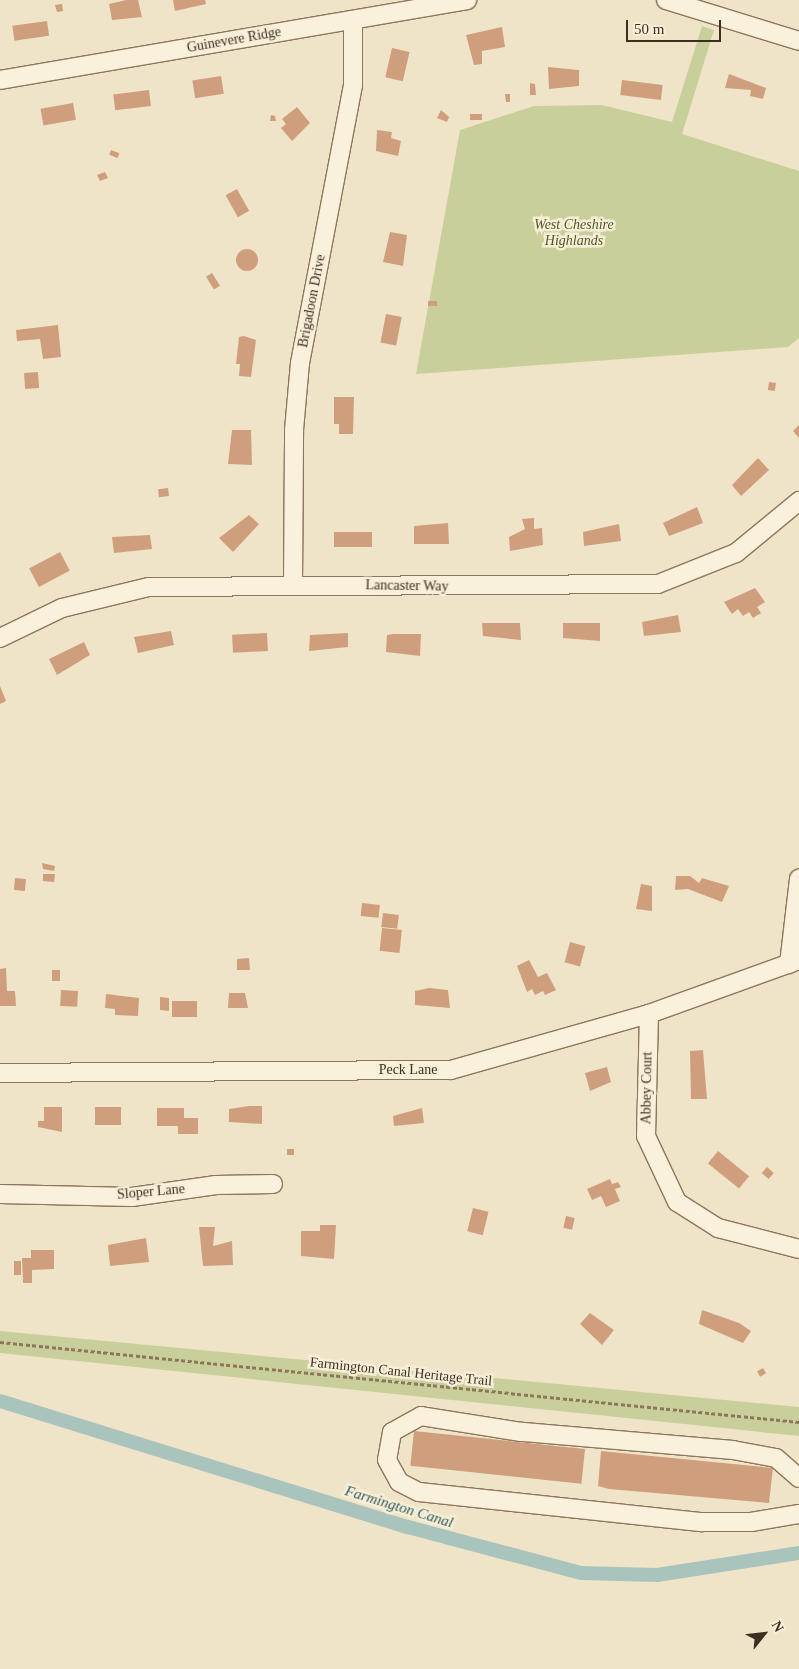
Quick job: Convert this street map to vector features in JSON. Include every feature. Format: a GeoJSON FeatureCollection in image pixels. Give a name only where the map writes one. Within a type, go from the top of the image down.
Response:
{"type":"FeatureCollection","features":[{"type":"Feature","properties":{"kind":"street","name":"Guinevere Ridge"},"geometry":{"type":"LineString","coordinates":[[0,80],[467,0]]}},
{"type":"Feature","properties":{"kind":"street"},"geometry":{"type":"LineString","coordinates":[[666,0],[715,6],[799,41]]}},
{"type":"Feature","properties":{"kind":"street","name":"Brigadoon Drive"},"geometry":{"type":"LineString","coordinates":[[293,585],[294,430],[300,363],[353,85],[353,20]]}},
{"type":"Feature","properties":{"kind":"street","name":"Lancaster Way"},"geometry":{"type":"LineString","coordinates":[[0,638],[62,608],[149,587],[658,584],[736,552],[799,500]]}},
{"type":"Feature","properties":{"kind":"street"},"geometry":{"type":"LineString","coordinates":[[794,962],[799,879]]}},
{"type":"Feature","properties":{"kind":"street","name":"Peck Lane"},"geometry":{"type":"LineString","coordinates":[[0,1073],[451,1070],[649,1014],[794,962]]}},
{"type":"Feature","properties":{"kind":"street","name":"Abbey Court"},"geometry":{"type":"LineString","coordinates":[[649,1014],[646,1136],[677,1202],[718,1228],[799,1249]]}},
{"type":"Feature","properties":{"kind":"street","name":"Sloper Lane"},"geometry":{"type":"LineString","coordinates":[[0,1194],[132,1197],[216,1186],[272,1184]]}},
{"type":"Feature","properties":{"kind":"street"},"geometry":{"type":"LineString","coordinates":[[799,1478],[776,1458],[732,1450],[521,1432],[421,1416],[392,1432],[387,1460],[399,1482],[419,1492],[702,1522],[751,1522],[799,1514]]}},
{"type":"Feature","properties":{"kind":"path","name":"Farmington Canal Heritage Trail"},"geometry":{"type":"LineString","coordinates":[[0,1342],[799,1422]]}},
{"type":"Feature","properties":{"kind":"green space","name":"West Cheshire Highlands"},"geometry":{"type":"Polygon","coordinates":[[[702,26],[714,30],[682,134],[799,171],[799,338],[788,347],[416,374],[460,130],[534,106],[602,105],[672,122],[702,26]]]}},
{"type":"Feature","properties":{"kind":"green space"},"geometry":{"type":"Polygon","coordinates":[[[0,1331],[799,1407],[799,1436],[0,1353],[0,1331]]]}},
{"type":"Feature","properties":{"kind":"building"},"geometry":{"type":"Polygon","coordinates":[[[126,0],[138,0],[142,17],[112,20],[109,4],[126,0]]]}},
{"type":"Feature","properties":{"kind":"building"},"geometry":{"type":"Polygon","coordinates":[[[173,0],[205,0],[206,4],[175,11],[173,0]]]}},
{"type":"Feature","properties":{"kind":"building"},"geometry":{"type":"Polygon","coordinates":[[[62,4],[63,11],[57,12],[55,5],[62,4]]]}},
{"type":"Feature","properties":{"kind":"building"},"geometry":{"type":"Polygon","coordinates":[[[47,21],[49,36],[14,41],[12,26],[47,21]]]}},
{"type":"Feature","properties":{"kind":"building"},"geometry":{"type":"Polygon","coordinates":[[[502,27],[505,47],[482,51],[482,64],[474,65],[466,35],[502,27]]]}},
{"type":"Feature","properties":{"kind":"building"},"geometry":{"type":"Polygon","coordinates":[[[392,48],[410,52],[403,81],[385,77],[392,48]]]}},
{"type":"Feature","properties":{"kind":"building"},"geometry":{"type":"Polygon","coordinates":[[[548,67],[579,70],[579,86],[549,89],[548,67]]]}},
{"type":"Feature","properties":{"kind":"building"},"geometry":{"type":"Polygon","coordinates":[[[729,74],[766,88],[763,99],[750,96],[751,90],[725,88],[729,74]]]}},
{"type":"Feature","properties":{"kind":"building"},"geometry":{"type":"Polygon","coordinates":[[[221,76],[224,94],[195,98],[192,81],[221,76]]]}},
{"type":"Feature","properties":{"kind":"building"},"geometry":{"type":"Polygon","coordinates":[[[622,80],[663,85],[661,100],[620,95],[622,80]]]}},
{"type":"Feature","properties":{"kind":"building"},"geometry":{"type":"Polygon","coordinates":[[[530,83],[535,84],[536,95],[530,95],[530,83]]]}},
{"type":"Feature","properties":{"kind":"building"},"geometry":{"type":"Polygon","coordinates":[[[149,90],[151,106],[115,110],[113,94],[149,90]]]}},
{"type":"Feature","properties":{"kind":"building"},"geometry":{"type":"Polygon","coordinates":[[[505,94],[510,94],[510,102],[506,102],[505,94]]]}},
{"type":"Feature","properties":{"kind":"building"},"geometry":{"type":"Polygon","coordinates":[[[73,103],[76,120],[43,125],[41,109],[73,103]]]}},
{"type":"Feature","properties":{"kind":"building"},"geometry":{"type":"Polygon","coordinates":[[[297,107],[310,123],[292,141],[281,128],[286,124],[282,119],[297,107]]]}},
{"type":"Feature","properties":{"kind":"building"},"geometry":{"type":"Polygon","coordinates":[[[441,110],[449,117],[447,122],[437,118],[441,110]]]}},
{"type":"Feature","properties":{"kind":"building"},"geometry":{"type":"Polygon","coordinates":[[[470,114],[482,114],[482,120],[470,120],[470,114]]]}},
{"type":"Feature","properties":{"kind":"building"},"geometry":{"type":"Polygon","coordinates":[[[271,115],[275,116],[276,121],[270,121],[271,115]]]}},
{"type":"Feature","properties":{"kind":"building"},"geometry":{"type":"Polygon","coordinates":[[[377,130],[392,132],[391,138],[401,141],[398,156],[376,151],[377,130]]]}},
{"type":"Feature","properties":{"kind":"building"},"geometry":{"type":"Polygon","coordinates":[[[111,150],[119,153],[118,158],[109,155],[111,150]]]}},
{"type":"Feature","properties":{"kind":"building"},"geometry":{"type":"Polygon","coordinates":[[[105,172],[108,178],[100,181],[97,175],[105,172]]]}},
{"type":"Feature","properties":{"kind":"building"},"geometry":{"type":"Polygon","coordinates":[[[237,189],[249,211],[238,217],[226,195],[237,189]]]}},
{"type":"Feature","properties":{"kind":"building"},"geometry":{"type":"Polygon","coordinates":[[[390,232],[407,235],[403,266],[383,262],[390,232]]]}},
{"type":"Feature","properties":{"kind":"building"},"geometry":{"type":"Polygon","coordinates":[[[247,249],[255,252],[258,260],[255,268],[247,271],[239,268],[236,260],[239,252],[247,249]]]}},
{"type":"Feature","properties":{"kind":"building"},"geometry":{"type":"Polygon","coordinates":[[[212,273],[220,286],[214,289],[206,277],[212,273]]]}},
{"type":"Feature","properties":{"kind":"building"},"geometry":{"type":"Polygon","coordinates":[[[428,301],[437,301],[437,306],[428,306],[428,301]]]}},
{"type":"Feature","properties":{"kind":"building"},"geometry":{"type":"Polygon","coordinates":[[[386,314],[402,317],[396,346],[380,342],[386,314]]]}},
{"type":"Feature","properties":{"kind":"building"},"geometry":{"type":"Polygon","coordinates":[[[58,325],[61,357],[43,359],[40,339],[17,341],[16,330],[58,325]]]}},
{"type":"Feature","properties":{"kind":"building"},"geometry":{"type":"Polygon","coordinates":[[[244,336],[256,340],[251,377],[239,376],[240,364],[236,364],[239,337],[244,336]]]}},
{"type":"Feature","properties":{"kind":"building"},"geometry":{"type":"Polygon","coordinates":[[[38,372],[39,388],[25,389],[24,373],[38,372]]]}},
{"type":"Feature","properties":{"kind":"building"},"geometry":{"type":"Polygon","coordinates":[[[769,382],[776,383],[775,391],[768,390],[769,382]]]}},
{"type":"Feature","properties":{"kind":"building"},"geometry":{"type":"Polygon","coordinates":[[[334,397],[354,397],[353,434],[339,434],[339,424],[334,424],[334,397]]]}},
{"type":"Feature","properties":{"kind":"building"},"geometry":{"type":"Polygon","coordinates":[[[799,425],[799,438],[793,431],[799,425]]]}},
{"type":"Feature","properties":{"kind":"building"},"geometry":{"type":"Polygon","coordinates":[[[232,430],[251,430],[252,465],[228,464],[232,430]]]}},
{"type":"Feature","properties":{"kind":"building"},"geometry":{"type":"Polygon","coordinates":[[[758,458],[769,470],[741,496],[732,485],[758,458]]]}},
{"type":"Feature","properties":{"kind":"building"},"geometry":{"type":"Polygon","coordinates":[[[168,488],[169,496],[159,497],[158,489],[168,488]]]}},
{"type":"Feature","properties":{"kind":"building"},"geometry":{"type":"Polygon","coordinates":[[[697,507],[703,523],[669,536],[663,523],[697,507]]]}},
{"type":"Feature","properties":{"kind":"building"},"geometry":{"type":"Polygon","coordinates":[[[249,515],[259,524],[233,552],[219,538],[249,515]]]}},
{"type":"Feature","properties":{"kind":"building"},"geometry":{"type":"Polygon","coordinates":[[[534,518],[534,529],[542,528],[543,545],[510,551],[509,537],[525,529],[522,519],[534,518]]]}},
{"type":"Feature","properties":{"kind":"building"},"geometry":{"type":"Polygon","coordinates":[[[448,523],[449,544],[414,544],[414,526],[448,523]]]}},
{"type":"Feature","properties":{"kind":"building"},"geometry":{"type":"Polygon","coordinates":[[[619,524],[621,541],[584,546],[583,532],[619,524]]]}},
{"type":"Feature","properties":{"kind":"building"},"geometry":{"type":"Polygon","coordinates":[[[334,532],[372,532],[372,547],[334,547],[334,532]]]}},
{"type":"Feature","properties":{"kind":"building"},"geometry":{"type":"Polygon","coordinates":[[[150,535],[152,549],[114,553],[112,537],[150,535]]]}},
{"type":"Feature","properties":{"kind":"building"},"geometry":{"type":"Polygon","coordinates":[[[60,552],[70,571],[39,587],[29,568],[60,552]]]}},
{"type":"Feature","properties":{"kind":"building"},"geometry":{"type":"Polygon","coordinates":[[[755,588],[765,602],[757,607],[761,613],[753,618],[749,612],[743,616],[738,609],[732,614],[724,602],[755,588]]]}},
{"type":"Feature","properties":{"kind":"building"},"geometry":{"type":"Polygon","coordinates":[[[678,615],[681,632],[644,636],[642,622],[678,615]]]}},
{"type":"Feature","properties":{"kind":"building"},"geometry":{"type":"Polygon","coordinates":[[[482,623],[520,623],[521,640],[483,636],[482,623]]]}},
{"type":"Feature","properties":{"kind":"building"},"geometry":{"type":"Polygon","coordinates":[[[563,623],[600,623],[600,641],[563,638],[563,623]]]}},
{"type":"Feature","properties":{"kind":"building"},"geometry":{"type":"Polygon","coordinates":[[[171,631],[174,645],[138,653],[134,637],[171,631]]]}},
{"type":"Feature","properties":{"kind":"building"},"geometry":{"type":"Polygon","coordinates":[[[267,633],[268,651],[233,653],[232,635],[267,633]]]}},
{"type":"Feature","properties":{"kind":"building"},"geometry":{"type":"Polygon","coordinates":[[[348,633],[348,647],[309,651],[310,635],[348,633]]]}},
{"type":"Feature","properties":{"kind":"building"},"geometry":{"type":"Polygon","coordinates":[[[421,634],[420,656],[386,652],[387,635],[421,634]]]}},
{"type":"Feature","properties":{"kind":"building"},"geometry":{"type":"Polygon","coordinates":[[[84,642],[90,655],[57,675],[49,659],[84,642]]]}},
{"type":"Feature","properties":{"kind":"building"},"geometry":{"type":"Polygon","coordinates":[[[0,686],[6,701],[0,704],[0,686]]]}},
{"type":"Feature","properties":{"kind":"building"},"geometry":{"type":"Polygon","coordinates":[[[42,863],[55,866],[54,871],[43,869],[42,863]]]}},
{"type":"Feature","properties":{"kind":"building"},"geometry":{"type":"Polygon","coordinates":[[[43,874],[55,874],[54,882],[43,881],[43,874]]]}},
{"type":"Feature","properties":{"kind":"building"},"geometry":{"type":"Polygon","coordinates":[[[676,876],[690,876],[699,883],[702,878],[729,886],[722,902],[688,889],[675,890],[676,876]]]}},
{"type":"Feature","properties":{"kind":"building"},"geometry":{"type":"Polygon","coordinates":[[[15,878],[26,879],[25,891],[14,890],[15,878]]]}},
{"type":"Feature","properties":{"kind":"building"},"geometry":{"type":"Polygon","coordinates":[[[641,884],[652,886],[652,911],[636,909],[641,884]]]}},
{"type":"Feature","properties":{"kind":"building"},"geometry":{"type":"Polygon","coordinates":[[[362,903],[380,905],[379,918],[361,916],[362,903]]]}},
{"type":"Feature","properties":{"kind":"building"},"geometry":{"type":"Polygon","coordinates":[[[383,913],[399,915],[397,929],[381,927],[383,913]]]}},
{"type":"Feature","properties":{"kind":"building"},"geometry":{"type":"Polygon","coordinates":[[[382,928],[402,930],[399,953],[380,951],[382,928]]]}},
{"type":"Feature","properties":{"kind":"building"},"geometry":{"type":"Polygon","coordinates":[[[570,942],[585,946],[580,966],[565,962],[570,942]]]}},
{"type":"Feature","properties":{"kind":"building"},"geometry":{"type":"Polygon","coordinates":[[[249,958],[250,970],[237,970],[237,959],[249,958]]]}},
{"type":"Feature","properties":{"kind":"building"},"geometry":{"type":"Polygon","coordinates":[[[529,960],[538,977],[547,973],[556,990],[545,995],[543,991],[535,995],[532,989],[527,992],[517,966],[529,960]]]}},
{"type":"Feature","properties":{"kind":"building"},"geometry":{"type":"Polygon","coordinates":[[[6,968],[7,991],[15,991],[16,1006],[0,1006],[0,969],[6,968]]]}},
{"type":"Feature","properties":{"kind":"building"},"geometry":{"type":"Polygon","coordinates":[[[52,970],[60,970],[60,981],[52,981],[52,970]]]}},
{"type":"Feature","properties":{"kind":"building"},"geometry":{"type":"Polygon","coordinates":[[[429,988],[448,990],[450,1008],[415,1005],[415,991],[429,988]]]}},
{"type":"Feature","properties":{"kind":"building"},"geometry":{"type":"Polygon","coordinates":[[[61,990],[78,991],[77,1007],[60,1006],[61,990]]]}},
{"type":"Feature","properties":{"kind":"building"},"geometry":{"type":"Polygon","coordinates":[[[229,993],[245,993],[248,1008],[228,1008],[229,993]]]}},
{"type":"Feature","properties":{"kind":"building"},"geometry":{"type":"Polygon","coordinates":[[[106,994],[139,998],[138,1016],[115,1015],[115,1009],[105,1008],[106,994]]]}},
{"type":"Feature","properties":{"kind":"building"},"geometry":{"type":"Polygon","coordinates":[[[160,997],[169,998],[169,1011],[160,1010],[160,997]]]}},
{"type":"Feature","properties":{"kind":"building"},"geometry":{"type":"Polygon","coordinates":[[[172,1001],[197,1001],[197,1017],[172,1017],[172,1001]]]}},
{"type":"Feature","properties":{"kind":"building"},"geometry":{"type":"Polygon","coordinates":[[[703,1050],[707,1099],[691,1099],[690,1051],[703,1050]]]}},
{"type":"Feature","properties":{"kind":"building"},"geometry":{"type":"Polygon","coordinates":[[[607,1067],[611,1082],[590,1091],[585,1073],[607,1067]]]}},
{"type":"Feature","properties":{"kind":"building"},"geometry":{"type":"Polygon","coordinates":[[[262,1106],[262,1124],[229,1122],[229,1109],[262,1106]]]}},
{"type":"Feature","properties":{"kind":"building"},"geometry":{"type":"Polygon","coordinates":[[[44,1107],[62,1107],[62,1132],[38,1127],[38,1121],[44,1121],[44,1107]]]}},
{"type":"Feature","properties":{"kind":"building"},"geometry":{"type":"Polygon","coordinates":[[[95,1107],[121,1107],[121,1125],[95,1125],[95,1107]]]}},
{"type":"Feature","properties":{"kind":"building"},"geometry":{"type":"Polygon","coordinates":[[[157,1108],[184,1108],[184,1118],[198,1118],[198,1134],[178,1134],[178,1126],[157,1126],[157,1108]]]}},
{"type":"Feature","properties":{"kind":"building"},"geometry":{"type":"Polygon","coordinates":[[[422,1108],[424,1123],[394,1126],[393,1116],[422,1108]]]}},
{"type":"Feature","properties":{"kind":"building"},"geometry":{"type":"Polygon","coordinates":[[[287,1149],[294,1149],[294,1155],[287,1155],[287,1149]]]}},
{"type":"Feature","properties":{"kind":"building"},"geometry":{"type":"Polygon","coordinates":[[[718,1151],[749,1176],[739,1189],[708,1163],[718,1151]]]}},
{"type":"Feature","properties":{"kind":"building"},"geometry":{"type":"Polygon","coordinates":[[[767,1167],[774,1173],[769,1179],[762,1173],[767,1167]]]}},
{"type":"Feature","properties":{"kind":"building"},"geometry":{"type":"Polygon","coordinates":[[[610,1179],[612,1184],[618,1182],[621,1187],[615,1189],[620,1201],[606,1207],[601,1196],[592,1200],[587,1189],[610,1179]]]}},
{"type":"Feature","properties":{"kind":"building"},"geometry":{"type":"Polygon","coordinates":[[[473,1208],[489,1212],[483,1235],[467,1231],[473,1208]]]}},
{"type":"Feature","properties":{"kind":"building"},"geometry":{"type":"Polygon","coordinates":[[[566,1216],[575,1218],[572,1230],[563,1228],[566,1216]]]}},
{"type":"Feature","properties":{"kind":"building"},"geometry":{"type":"Polygon","coordinates":[[[320,1225],[336,1225],[334,1259],[301,1256],[301,1231],[320,1231],[320,1225]]]}},
{"type":"Feature","properties":{"kind":"building"},"geometry":{"type":"Polygon","coordinates":[[[199,1227],[215,1227],[213,1246],[232,1241],[233,1265],[203,1266],[199,1227]]]}},
{"type":"Feature","properties":{"kind":"building"},"geometry":{"type":"Polygon","coordinates":[[[146,1238],[149,1262],[110,1266],[108,1245],[146,1238]]]}},
{"type":"Feature","properties":{"kind":"building"},"geometry":{"type":"Polygon","coordinates":[[[31,1250],[54,1250],[54,1269],[32,1270],[32,1283],[23,1283],[22,1258],[31,1258],[31,1250]]]}},
{"type":"Feature","properties":{"kind":"building"},"geometry":{"type":"Polygon","coordinates":[[[14,1261],[21,1261],[21,1275],[14,1275],[14,1261]]]}},
{"type":"Feature","properties":{"kind":"building"},"geometry":{"type":"Polygon","coordinates":[[[702,1310],[739,1323],[751,1331],[743,1343],[699,1324],[702,1310]]]}},
{"type":"Feature","properties":{"kind":"building"},"geometry":{"type":"Polygon","coordinates":[[[590,1313],[614,1330],[602,1345],[580,1324],[590,1313]]]}},
{"type":"Feature","properties":{"kind":"building"},"geometry":{"type":"Polygon","coordinates":[[[763,1368],[766,1373],[760,1377],[757,1372],[763,1368]]]}},
{"type":"Feature","properties":{"kind":"building"},"geometry":{"type":"Polygon","coordinates":[[[414,1431],[585,1449],[581,1484],[410,1466],[414,1431]]]}},
{"type":"Feature","properties":{"kind":"building"},"geometry":{"type":"Polygon","coordinates":[[[601,1451],[773,1468],[769,1503],[609,1489],[598,1486],[601,1451]]]}},
{"type":"Feature","properties":{"kind":"waterway","name":"Farmington Canal"},"geometry":{"type":"LineString","coordinates":[[0,1401],[408,1527],[581,1573],[657,1575],[799,1553]]}}]}
